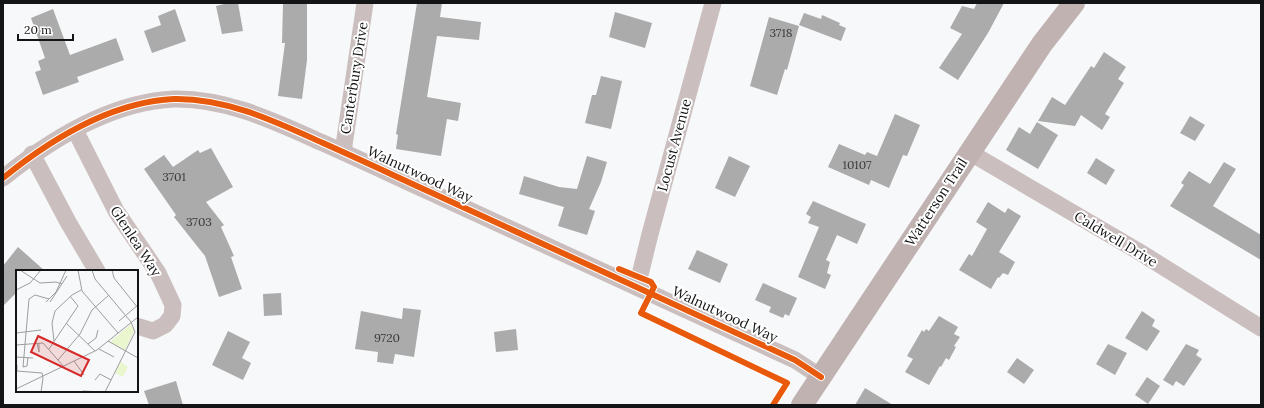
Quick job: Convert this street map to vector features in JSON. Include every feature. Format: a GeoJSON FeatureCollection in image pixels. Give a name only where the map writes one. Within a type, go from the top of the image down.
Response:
{"type":"FeatureCollection","features":[{"type":"Feature","properties":{"kind":"main road","name":"Watterson Trail"},"geometry":{"type":"LineString","coordinates":[[802,405],[1042,44],[1074,3]]}},
{"type":"Feature","properties":{"kind":"street","name":"Canterbury Drive"},"geometry":{"type":"LineString","coordinates":[[343,152],[365,3]]}},
{"type":"Feature","properties":{"kind":"street","name":"Locust Avenue"},"geometry":{"type":"LineString","coordinates":[[638,287],[650,234],[714,3]]}},
{"type":"Feature","properties":{"kind":"street","name":"Walnutwood Way"},"geometry":{"type":"LineString","coordinates":[[3,178],[32,154],[56,139],[106,115],[143,104],[174,100],[198,100],[223,104],[257,115],[343,152],[795,360],[821,377]]}},
{"type":"Feature","properties":{"kind":"street","name":"Glenlea Way"},"geometry":{"type":"LineString","coordinates":[[75,130],[116,211],[158,273],[173,305],[172,316],[165,325],[152,330],[138,326]]}},
{"type":"Feature","properties":{"kind":"street","name":"Caldwell Drive"},"geometry":{"type":"LineString","coordinates":[[969,152],[1138,251],[1261,328]]}},
{"type":"Feature","properties":{"kind":"street"},"geometry":{"type":"LineString","coordinates":[[32,154],[68,222],[96,270]]}},
{"type":"Feature","properties":{"kind":"building"},"geometry":{"type":"Polygon","coordinates":[[[228,3],[238,3],[243,31],[222,34],[216,6],[228,3]]]}},
{"type":"Feature","properties":{"kind":"building"},"geometry":{"type":"Polygon","coordinates":[[[283,3],[307,3],[307,60],[302,99],[278,96],[285,43],[282,43],[283,3]]]}},
{"type":"Feature","properties":{"kind":"building"},"geometry":{"type":"Polygon","coordinates":[[[417,3],[442,3],[440,17],[481,22],[479,40],[437,36],[427,97],[461,103],[458,121],[447,119],[441,156],[396,149],[398,135],[396,134],[417,3]]]}},
{"type":"Feature","properties":{"kind":"building"},"geometry":{"type":"Polygon","coordinates":[[[977,3],[1004,3],[988,33],[958,80],[939,68],[962,34],[950,28],[962,6],[974,9],[977,3]]]}},
{"type":"Feature","properties":{"kind":"building"},"geometry":{"type":"Polygon","coordinates":[[[53,9],[70,55],[116,38],[124,60],[77,77],[79,82],[43,95],[35,72],[41,70],[38,61],[45,58],[31,18],[53,9]]]}},
{"type":"Feature","properties":{"kind":"building"},"geometry":{"type":"Polygon","coordinates":[[[175,9],[186,41],[152,53],[144,31],[161,25],[158,16],[175,9]]]}},
{"type":"Feature","properties":{"kind":"building"},"geometry":{"type":"Polygon","coordinates":[[[615,12],[652,23],[645,48],[609,37],[615,12]]]}},
{"type":"Feature","properties":{"kind":"building"},"geometry":{"type":"Polygon","coordinates":[[[804,13],[821,19],[822,15],[840,23],[839,25],[846,28],[841,41],[799,25],[804,13]]]}},
{"type":"Feature","properties":{"kind":"building"},"geometry":{"type":"Polygon","coordinates":[[[769,17],[799,26],[787,70],[785,69],[777,95],[750,86],[769,17]]]}},
{"type":"Feature","properties":{"kind":"building"},"geometry":{"type":"Polygon","coordinates":[[[1104,52],[1126,67],[1118,79],[1124,83],[1105,114],[1110,117],[1102,130],[1081,115],[1075,126],[1038,121],[1052,97],[1065,105],[1091,66],[1094,68],[1104,52]]]}},
{"type":"Feature","properties":{"kind":"building"},"geometry":{"type":"Polygon","coordinates":[[[601,76],[622,81],[611,129],[585,123],[592,95],[596,95],[601,76]]]}},
{"type":"Feature","properties":{"kind":"building"},"geometry":{"type":"Polygon","coordinates":[[[895,114],[920,125],[907,156],[903,155],[889,188],[871,180],[869,185],[828,167],[839,144],[865,155],[867,152],[877,156],[895,114]]]}},
{"type":"Feature","properties":{"kind":"building"},"geometry":{"type":"Polygon","coordinates":[[[1190,116],[1205,125],[1195,141],[1180,133],[1190,116]]]}},
{"type":"Feature","properties":{"kind":"building"},"geometry":{"type":"Polygon","coordinates":[[[1037,122],[1058,135],[1038,169],[1006,150],[1019,127],[1030,134],[1037,122]]]}},
{"type":"Feature","properties":{"kind":"building"},"geometry":{"type":"Polygon","coordinates":[[[211,148],[233,187],[206,202],[224,225],[221,227],[234,256],[231,257],[242,289],[219,297],[205,256],[174,217],[176,215],[144,169],[164,155],[173,167],[198,150],[200,153],[211,148]]]}},
{"type":"Feature","properties":{"kind":"building"},"geometry":{"type":"Polygon","coordinates":[[[587,156],[607,162],[601,182],[589,209],[595,211],[587,235],[558,226],[564,207],[519,194],[524,176],[559,187],[577,189],[587,156]]]}},
{"type":"Feature","properties":{"kind":"building"},"geometry":{"type":"Polygon","coordinates":[[[729,156],[750,166],[735,197],[715,188],[729,156]]]}},
{"type":"Feature","properties":{"kind":"building"},"geometry":{"type":"Polygon","coordinates":[[[1096,158],[1115,170],[1106,185],[1087,173],[1096,158]]]}},
{"type":"Feature","properties":{"kind":"building"},"geometry":{"type":"Polygon","coordinates":[[[1224,162],[1236,169],[1213,206],[1261,235],[1261,260],[1170,206],[1184,185],[1181,183],[1189,171],[1210,184],[1224,162]]]}},
{"type":"Feature","properties":{"kind":"building"},"geometry":{"type":"Polygon","coordinates":[[[813,201],[866,224],[857,244],[837,235],[826,260],[830,262],[827,273],[831,275],[825,289],[798,277],[819,227],[808,223],[811,217],[806,214],[813,201]]]}},
{"type":"Feature","properties":{"kind":"building"},"geometry":{"type":"Polygon","coordinates":[[[988,202],[1005,213],[1008,208],[1021,216],[999,252],[1015,262],[1008,275],[1003,273],[999,278],[998,277],[991,289],[959,270],[969,254],[972,256],[987,229],[976,222],[988,202]]]}},
{"type":"Feature","properties":{"kind":"building"},"geometry":{"type":"Polygon","coordinates":[[[18,247],[44,270],[16,270],[16,293],[3,306],[3,266],[18,247]]]}},
{"type":"Feature","properties":{"kind":"building"},"geometry":{"type":"Polygon","coordinates":[[[697,250],[728,264],[720,283],[688,269],[697,250]]]}},
{"type":"Feature","properties":{"kind":"building"},"geometry":{"type":"Polygon","coordinates":[[[763,283],[797,298],[789,316],[785,314],[783,318],[769,312],[771,307],[755,300],[763,283]]]}},
{"type":"Feature","properties":{"kind":"building"},"geometry":{"type":"Polygon","coordinates":[[[281,293],[282,315],[264,316],[263,294],[281,293]]]}},
{"type":"Feature","properties":{"kind":"building"},"geometry":{"type":"Polygon","coordinates":[[[403,308],[421,310],[414,357],[395,354],[393,364],[377,362],[378,352],[355,349],[361,311],[402,319],[403,308]]]}},
{"type":"Feature","properties":{"kind":"building"},"geometry":{"type":"Polygon","coordinates":[[[1142,311],[1155,320],[1152,326],[1160,331],[1147,351],[1125,338],[1142,311]]]}},
{"type":"Feature","properties":{"kind":"building"},"geometry":{"type":"Polygon","coordinates":[[[939,316],[958,327],[954,334],[960,337],[954,346],[956,347],[949,360],[946,358],[929,385],[905,372],[913,359],[907,356],[922,330],[924,332],[926,329],[929,331],[939,316]]]}},
{"type":"Feature","properties":{"kind":"building"},"geometry":{"type":"Polygon","coordinates":[[[516,329],[518,350],[496,352],[494,332],[516,329]]]}},
{"type":"Feature","properties":{"kind":"building"},"geometry":{"type":"Polygon","coordinates":[[[228,331],[250,342],[242,358],[251,363],[243,380],[212,365],[228,331]]]}},
{"type":"Feature","properties":{"kind":"building"},"geometry":{"type":"Polygon","coordinates":[[[1108,344],[1127,353],[1115,375],[1096,364],[1108,344]]]}},
{"type":"Feature","properties":{"kind":"building"},"geometry":{"type":"Polygon","coordinates":[[[1186,344],[1199,350],[1196,355],[1202,359],[1184,386],[1176,381],[1173,386],[1163,380],[1186,344]]]}},
{"type":"Feature","properties":{"kind":"building"},"geometry":{"type":"Polygon","coordinates":[[[1017,358],[1034,370],[1024,384],[1007,372],[1017,358]]]}},
{"type":"Feature","properties":{"kind":"building"},"geometry":{"type":"Polygon","coordinates":[[[1147,377],[1160,386],[1148,404],[1135,395],[1147,377]]]}},
{"type":"Feature","properties":{"kind":"building"},"geometry":{"type":"Polygon","coordinates":[[[176,381],[183,405],[149,405],[144,391],[176,381]]]}},
{"type":"Feature","properties":{"kind":"building"},"geometry":{"type":"Polygon","coordinates":[[[865,388],[893,405],[855,405],[865,388]]]}},
{"type":"Feature","properties":{"kind":"cycle path"},"geometry":{"type":"LineString","coordinates":[[3,178],[61,137],[104,115],[127,107],[174,99],[213,102],[269,120],[363,161],[795,360],[821,377]]}},
{"type":"Feature","properties":{"kind":"cycle path"},"geometry":{"type":"LineString","coordinates":[[619,269],[651,282],[654,287],[641,313],[787,383],[773,405]]}}]}
